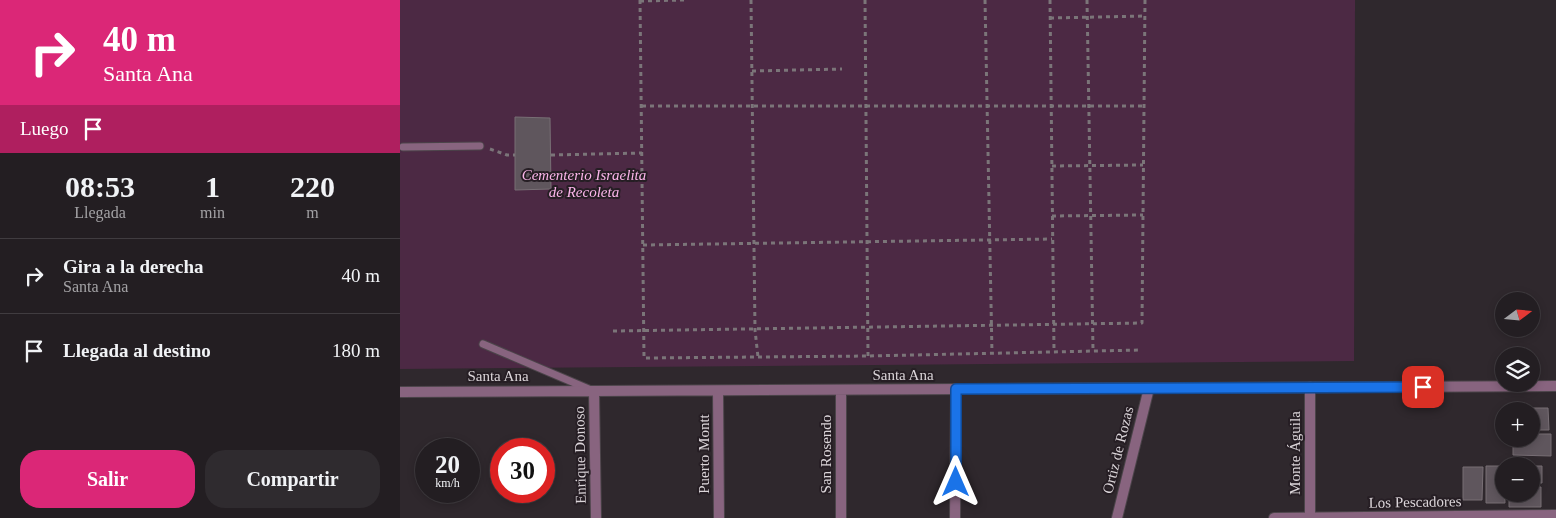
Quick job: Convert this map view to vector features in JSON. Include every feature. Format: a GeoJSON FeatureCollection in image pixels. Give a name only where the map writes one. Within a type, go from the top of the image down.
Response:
{"type":"FeatureCollection","features":[{"type":"Feature","properties":{"kind":"street","name":"Santa Ana"},"geometry":{"type":"LineString","coordinates":[[400,392],[1556,386]]}},
{"type":"Feature","properties":{"kind":"street","name":"Ortiz de Rozas"},"geometry":{"type":"LineString","coordinates":[[1117,518],[1149,388]]}},
{"type":"Feature","properties":{"kind":"street","name":"Monte Águila"},"geometry":{"type":"LineString","coordinates":[[1310,388],[1310,518]]}},
{"type":"Feature","properties":{"kind":"street"},"geometry":{"type":"LineString","coordinates":[[956,389],[956,518]]}},
{"type":"Feature","properties":{"kind":"street","name":"Puerto Montt"},"geometry":{"type":"LineString","coordinates":[[718,390],[719,518]]}},
{"type":"Feature","properties":{"kind":"street","name":"San Rosendo"},"geometry":{"type":"LineString","coordinates":[[840,518],[841,390]]}},
{"type":"Feature","properties":{"kind":"street","name":"Enrique Donoso"},"geometry":{"type":"LineString","coordinates":[[594,391],[596,518]]}},
{"type":"Feature","properties":{"kind":"street","name":"Los Pescadores"},"geometry":{"type":"LineString","coordinates":[[1274,518],[1556,515]]}},
{"type":"Feature","properties":{"kind":"lane"},"geometry":{"type":"LineString","coordinates":[[403,147],[480,146]]}},
{"type":"Feature","properties":{"kind":"lane"},"geometry":{"type":"LineString","coordinates":[[483,344],[594,391]]}},
{"type":"Feature","properties":{"kind":"path"},"geometry":{"type":"LineString","coordinates":[[684,0],[640,0],[644,358],[868,356],[1141,350]]}},
{"type":"Feature","properties":{"kind":"path"},"geometry":{"type":"LineString","coordinates":[[751,0],[755,330],[758,357]]}},
{"type":"Feature","properties":{"kind":"path"},"geometry":{"type":"LineString","coordinates":[[865,0],[868,356]]}},
{"type":"Feature","properties":{"kind":"path"},"geometry":{"type":"LineString","coordinates":[[985,0],[992,354]]}},
{"type":"Feature","properties":{"kind":"path"},"geometry":{"type":"LineString","coordinates":[[1050,0],[1054,351]]}},
{"type":"Feature","properties":{"kind":"path"},"geometry":{"type":"LineString","coordinates":[[1087,0],[1092,350]]}},
{"type":"Feature","properties":{"kind":"path"},"geometry":{"type":"LineString","coordinates":[[613,332],[1142,323],[1145,0]]}},
{"type":"Feature","properties":{"kind":"path"},"geometry":{"type":"LineString","coordinates":[[1050,18],[1144,16]]}},
{"type":"Feature","properties":{"kind":"path"},"geometry":{"type":"LineString","coordinates":[[752,71],[842,69]]}},
{"type":"Feature","properties":{"kind":"path"},"geometry":{"type":"LineString","coordinates":[[642,106],[1144,106]]}},
{"type":"Feature","properties":{"kind":"path"},"geometry":{"type":"LineString","coordinates":[[480,146],[507,155],[515,155]]}},
{"type":"Feature","properties":{"kind":"path"},"geometry":{"type":"LineString","coordinates":[[551,154],[642,153]]}},
{"type":"Feature","properties":{"kind":"path"},"geometry":{"type":"LineString","coordinates":[[1052,166],[1143,165]]}},
{"type":"Feature","properties":{"kind":"path"},"geometry":{"type":"LineString","coordinates":[[1052,216],[1143,215]]}},
{"type":"Feature","properties":{"kind":"path"},"geometry":{"type":"LineString","coordinates":[[643,245],[1052,239]]}},
{"type":"Feature","properties":{"kind":"green space","name":"Cementerio Israelita de Recoleta"},"geometry":{"type":"Polygon","coordinates":[[[400,0],[1355,0],[1354,361],[400,369],[400,0]]]}},
{"type":"Feature","properties":{"kind":"building"},"geometry":{"type":"Polygon","coordinates":[[[515,117],[550,118],[551,189],[515,190],[515,117]]]}},
{"type":"Feature","properties":{"kind":"building"},"geometry":{"type":"Polygon","coordinates":[[[1540,408],[1548,408],[1549,430],[1540,430],[1540,408]]]}},
{"type":"Feature","properties":{"kind":"building"},"geometry":{"type":"Polygon","coordinates":[[[1540,434],[1551,434],[1551,456],[1513,455],[1513,447],[1540,447],[1540,434]]]}},
{"type":"Feature","properties":{"kind":"building"},"geometry":{"type":"Polygon","coordinates":[[[1486,466],[1495,466],[1495,502],[1505,503],[1486,503],[1486,466]]]}},
{"type":"Feature","properties":{"kind":"building"},"geometry":{"type":"Polygon","coordinates":[[[1540,466],[1542,466],[1542,483],[1540,483],[1540,466]]]}},
{"type":"Feature","properties":{"kind":"building"},"geometry":{"type":"Polygon","coordinates":[[[1463,467],[1483,467],[1482,500],[1463,500],[1463,467]]]}},
{"type":"Feature","properties":{"kind":"building"},"geometry":{"type":"Polygon","coordinates":[[[1541,487],[1541,507],[1509,507],[1509,502],[1540,502],[1541,487]]]}},
{"type":"Feature","properties":{"kind":"route"},"geometry":{"type":"LineString","coordinates":[[956,482],[956,389],[1423,387]]}}]}
